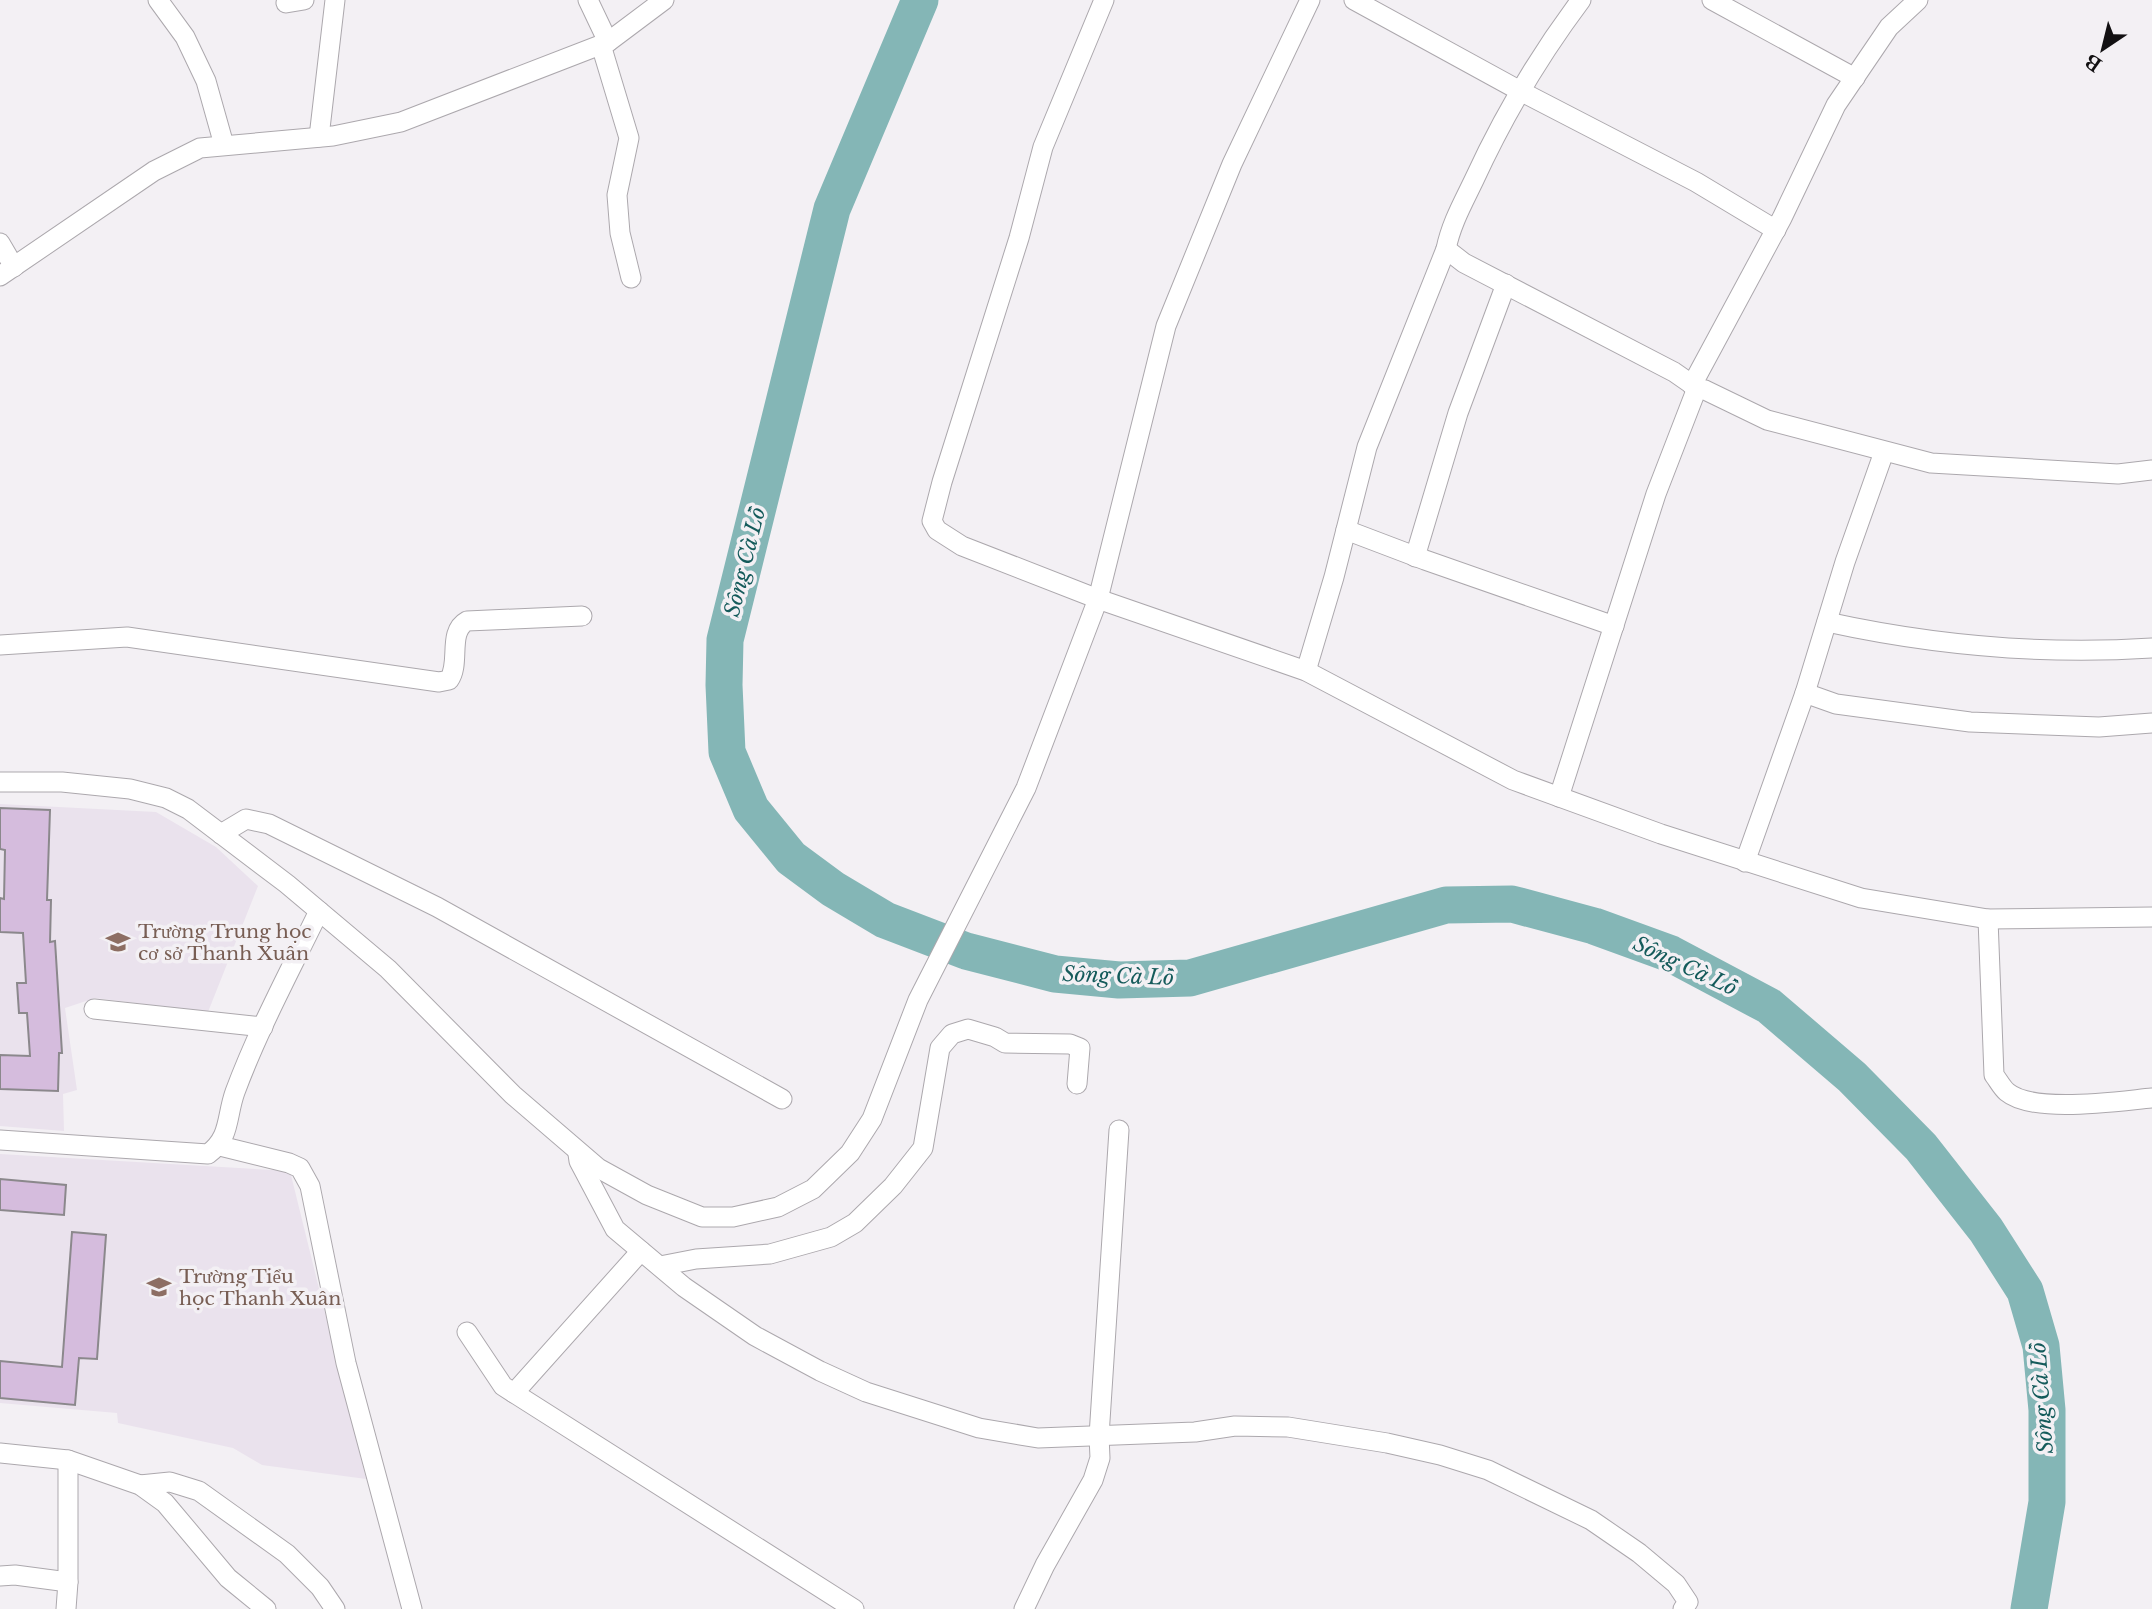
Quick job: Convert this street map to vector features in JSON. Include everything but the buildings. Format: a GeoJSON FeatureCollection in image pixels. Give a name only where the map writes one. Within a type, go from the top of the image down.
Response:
{"type":"FeatureCollection","features":[{"type":"Feature","properties":{"kind":"street"},"geometry":{"type":"LineString","coordinates":[[158,0],[185,37],[206,80],[224,145]]}},
{"type":"Feature","properties":{"kind":"street"},"geometry":{"type":"LineString","coordinates":[[319,137],[335,0]]}},
{"type":"Feature","properties":{"kind":"street"},"geometry":{"type":"LineString","coordinates":[[588,0],[604,43],[629,138],[617,195],[620,233],[631,278]]}},
{"type":"Feature","properties":{"kind":"street"},"geometry":{"type":"LineString","coordinates":[[0,243],[7,271],[153,171],[200,148],[319,137],[401,122],[604,43],[664,0]]}},
{"type":"Feature","properties":{"kind":"street"},"geometry":{"type":"LineString","coordinates":[[1104,0],[1043,146],[1019,238],[942,482],[933,521],[937,530],[962,546],[1098,599],[1306,671],[1513,780],[1745,862],[1860,898],[1989,919],[2152,917]]}},
{"type":"Feature","properties":{"kind":"street"},"geometry":{"type":"LineString","coordinates":[[0,782],[62,782],[130,789],[166,798],[188,809],[319,911],[388,969],[513,1094],[598,1168],[647,1195],[702,1217],[733,1217],[778,1207],[813,1189],[850,1153],[872,1119],[918,1000],[1026,788],[1098,599],[1167,326],[1232,164],[1310,0]]}},
{"type":"Feature","properties":{"kind":"street"},"geometry":{"type":"LineString","coordinates":[[1354,0],[1522,92],[1696,182],[1776,230]]}},
{"type":"Feature","properties":{"kind":"street"},"geometry":{"type":"LineString","coordinates":[[1306,671],[1367,447],[1446,249],[1450,231],[1489,149],[1555,34],[1581,0]]}},
{"type":"Feature","properties":{"kind":"street"},"geometry":{"type":"LineString","coordinates":[[1712,0],[1855,78]]}},
{"type":"Feature","properties":{"kind":"street"},"geometry":{"type":"LineString","coordinates":[[1559,797],[1656,494],[1694,386],[1776,230],[1836,105],[1889,27],[1918,0]]}},
{"type":"Feature","properties":{"kind":"street"},"geometry":{"type":"LineString","coordinates":[[1446,249],[1464,263],[1674,372],[1694,386],[1767,420],[1931,463],[2118,474],[2152,470]]}},
{"type":"Feature","properties":{"kind":"street"},"geometry":{"type":"LineString","coordinates":[[1416,557],[1458,413],[1506,284]]}},
{"type":"Feature","properties":{"kind":"street"},"geometry":{"type":"LineString","coordinates":[[1745,862],[1805,693],[1845,562],[1884,452]]}},
{"type":"Feature","properties":{"kind":"street"},"geometry":{"type":"LineString","coordinates":[[1346,530],[1614,626]]}},
{"type":"Feature","properties":{"kind":"street"},"geometry":{"type":"LineString","coordinates":[[0,645],[127,637],[439,682],[449,680],[454,673],[457,632],[460,625],[467,621],[582,616]]}},
{"type":"Feature","properties":{"kind":"street"},"geometry":{"type":"LineString","coordinates":[[1827,622],[1865,631],[1986,647],[2123,650],[2152,648]]}},
{"type":"Feature","properties":{"kind":"street"},"geometry":{"type":"LineString","coordinates":[[1805,693],[1836,704],[1970,722],[2099,727],[2152,723]]}},
{"type":"Feature","properties":{"kind":"street"},"geometry":{"type":"LineString","coordinates":[[221,834],[246,819],[269,824],[438,907],[782,1099]]}},
{"type":"Feature","properties":{"kind":"street"},"geometry":{"type":"LineString","coordinates":[[0,1140],[208,1154],[220,1146],[226,1133],[234,1095],[263,1027],[319,911]]}},
{"type":"Feature","properties":{"kind":"street"},"geometry":{"type":"LineString","coordinates":[[1989,919],[1994,1075],[2008,1093],[2029,1101],[2077,1105],[2152,1098]]}},
{"type":"Feature","properties":{"kind":"street"},"geometry":{"type":"LineString","coordinates":[[94,1009],[263,1027]]}},
{"type":"Feature","properties":{"kind":"street"},"geometry":{"type":"LineString","coordinates":[[660,1266],[696,1259],[770,1254],[831,1237],[855,1223],[893,1186],[923,1148],[940,1048],[952,1034],[968,1029],[1006,1043],[1070,1044],[1080,1048],[1077,1084]]}},
{"type":"Feature","properties":{"kind":"street"},"geometry":{"type":"LineString","coordinates":[[1024,1609],[1045,1565],[1093,1480],[1100,1458],[1099,1436],[1119,1130]]}},
{"type":"Feature","properties":{"kind":"street"},"geometry":{"type":"LineString","coordinates":[[220,1146],[289,1163],[300,1168],[310,1186],[346,1363],[412,1609]]}},
{"type":"Feature","properties":{"kind":"street"},"geometry":{"type":"LineString","coordinates":[[578,1151],[579,1161],[615,1229],[684,1287],[755,1336],[866,1392],[979,1428],[1038,1438],[1195,1432],[1235,1426],[1288,1427],[1387,1443],[1440,1455],[1488,1470],[1591,1520],[1639,1553],[1676,1584],[1688,1602],[1683,1609]]}},
{"type":"Feature","properties":{"kind":"street"},"geometry":{"type":"LineString","coordinates":[[514,1393],[641,1251]]}},
{"type":"Feature","properties":{"kind":"street"},"geometry":{"type":"LineString","coordinates":[[467,1332],[503,1385],[514,1393],[854,1609]]}},
{"type":"Feature","properties":{"kind":"street"},"geometry":{"type":"LineString","coordinates":[[0,1453],[68,1460],[141,1485],[165,1503],[228,1578],[266,1609]]}},
{"type":"Feature","properties":{"kind":"street"},"geometry":{"type":"LineString","coordinates":[[66,1609],[68,1460]]}},
{"type":"Feature","properties":{"kind":"street"},"geometry":{"type":"LineString","coordinates":[[141,1485],[170,1482],[199,1491],[287,1554],[320,1587],[335,1609]]}},
{"type":"Feature","properties":{"kind":"street"},"geometry":{"type":"LineString","coordinates":[[0,1576],[15,1575],[68,1582]]}},
{"type":"Feature","properties":{"kind":"shaded area","name":"Trường Trung học cơ sở Thanh Xuân"},"geometry":{"type":"Polygon","coordinates":[[[0,804],[156,812],[216,847],[258,886],[208,1012],[95,998],[65,1008],[77,1090],[63,1094],[64,1131],[0,1126],[0,804]]]}},
{"type":"Feature","properties":{"kind":"shaded area","name":"Trường Tiểu học Thanh Xuân"},"geometry":{"type":"Polygon","coordinates":[[[0,1154],[290,1171],[366,1479],[262,1465],[233,1448],[118,1423],[117,1413],[0,1403],[0,1154]]]}},
{"type":"Feature","properties":{"kind":"waterway","name":"Sông Cà Lồ"},"geometry":{"type":"LineString","coordinates":[[920,0],[832,209],[725,640],[727,752],[751,809],[791,858],[833,889],[885,920],[966,951],[1055,974],[1119,980],[1190,978],[1446,905],[1512,904],[1594,926],[1671,954],[1769,1006],[1852,1077],[1921,1147],[1986,1230],[2025,1291],[2041,1346],[2047,1410],[2047,1502],[2029,1609]]}},
{"type":"Feature","properties":{"kind":"place","name":"Trường Trung học cơ sở Thanh Xuân"},"geometry":{"type":"Point","coordinates":[118,942]}},
{"type":"Feature","properties":{"kind":"place","name":"Trường Tiểu học Thanh Xuân"},"geometry":{"type":"Point","coordinates":[159,1287]}}]}
